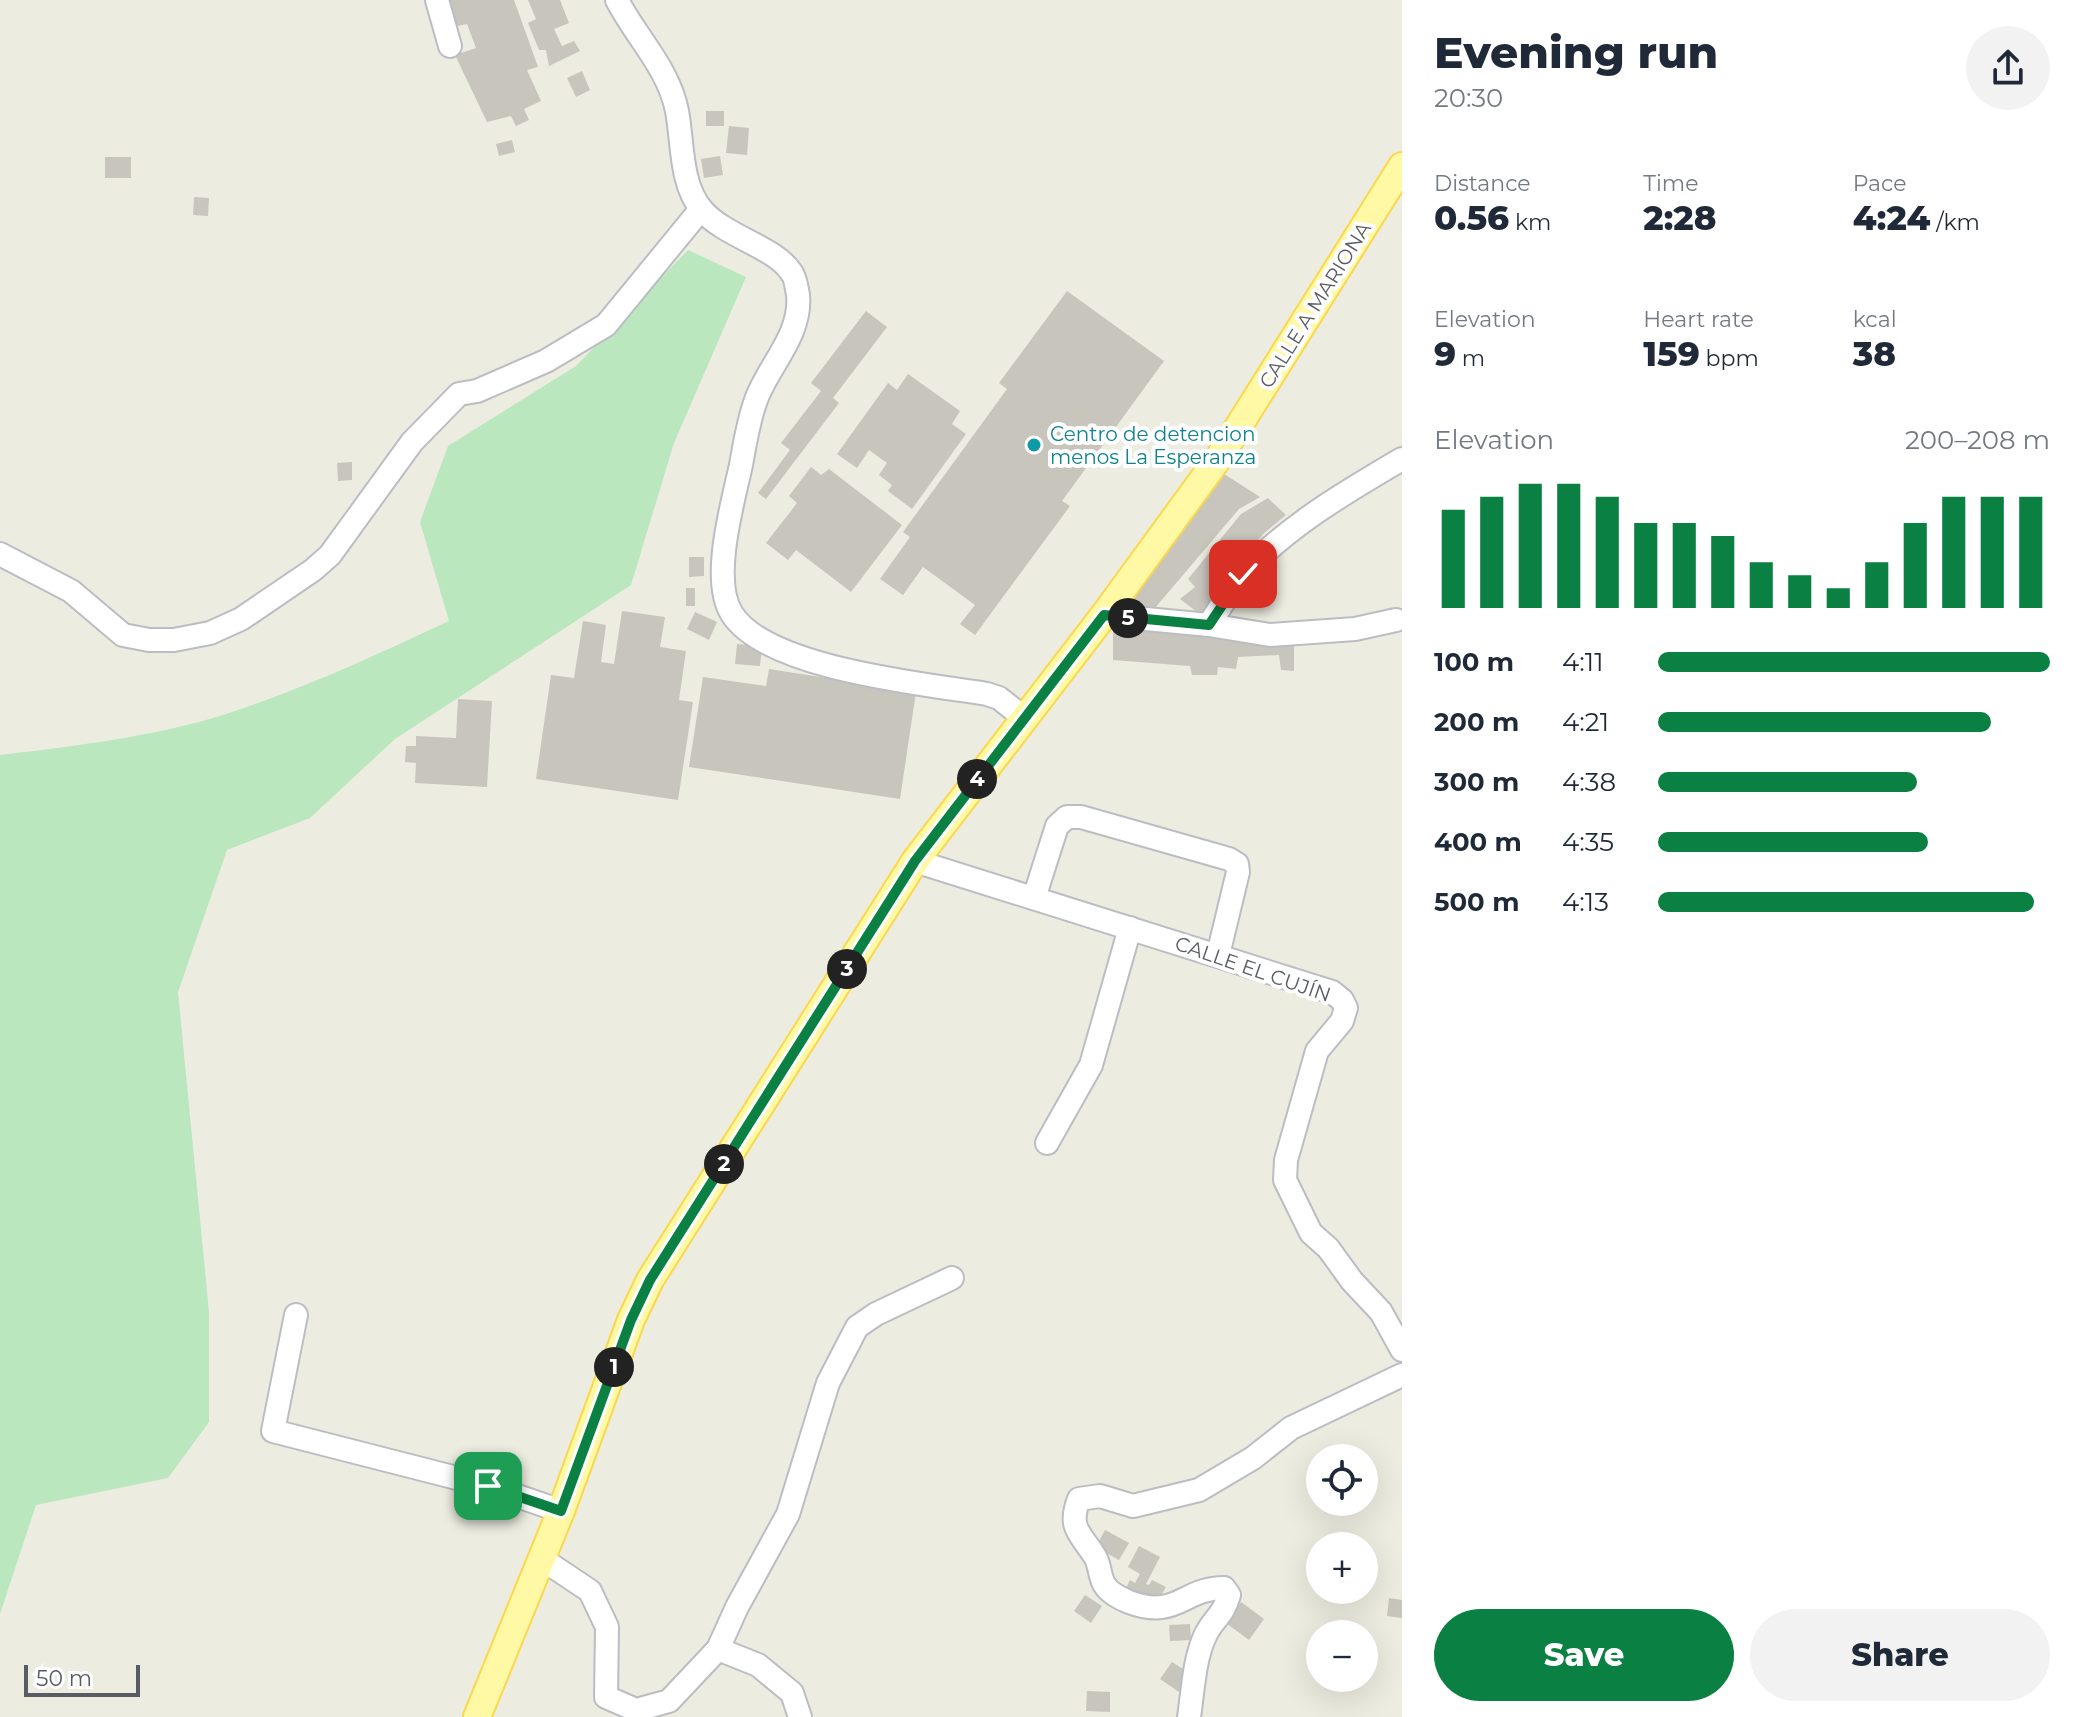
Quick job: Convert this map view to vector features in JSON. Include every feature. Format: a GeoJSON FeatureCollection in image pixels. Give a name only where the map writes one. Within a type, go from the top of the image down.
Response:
{"type":"FeatureCollection","features":[{"type":"Feature","properties":{"kind":"main road","name":"CALLE A MARIONA"},"geometry":{"type":"LineString","coordinates":[[477,1717],[561,1511],[631,1320],[650,1280],[915,861],[1104,615],[1220,456],[1402,166]]}},
{"type":"Feature","properties":{"kind":"street"},"geometry":{"type":"LineString","coordinates":[[437,0],[450,46]]}},
{"type":"Feature","properties":{"kind":"street"},"geometry":{"type":"LineString","coordinates":[[617,0],[669,83],[677,108],[690,188],[701,209],[727,231],[773,257],[792,272],[798,297],[792,329],[778,362],[761,385],[750,416],[724,544],[724,585],[731,613],[752,635],[803,658],[852,671],[987,694],[999,698],[1023,717]]}},
{"type":"Feature","properties":{"kind":"street"},"geometry":{"type":"LineString","coordinates":[[0,554],[71,591],[123,635],[149,640],[174,640],[210,633],[241,619],[330,555],[412,442],[459,394],[477,391],[546,361],[606,325],[701,209]]}},
{"type":"Feature","properties":{"kind":"street"},"geometry":{"type":"LineString","coordinates":[[1209,625],[1243,574],[1284,537],[1330,502],[1402,459]]}},
{"type":"Feature","properties":{"kind":"street"},"geometry":{"type":"LineString","coordinates":[[1104,615],[1209,625],[1270,635],[1355,629],[1396,620]]}},
{"type":"Feature","properties":{"kind":"street"},"geometry":{"type":"LineString","coordinates":[[1034,898],[1057,826],[1067,817],[1081,817],[1229,859],[1237,864],[1238,872],[1218,955]]}},
{"type":"Feature","properties":{"kind":"street","name":"CALLE EL CUJÍN"},"geometry":{"type":"LineString","coordinates":[[915,861],[1332,992],[1342,1000],[1346,1008],[1342,1021],[1317,1051],[1286,1160],[1285,1180],[1311,1233],[1328,1248],[1352,1281],[1381,1312],[1402,1350]]}},
{"type":"Feature","properties":{"kind":"street"},"geometry":{"type":"LineString","coordinates":[[1047,1143],[1091,1065],[1130,928]]}},
{"type":"Feature","properties":{"kind":"street"},"geometry":{"type":"LineString","coordinates":[[542,1559],[590,1591],[607,1627],[606,1697],[636,1710],[669,1701],[718,1649],[788,1514],[828,1383],[857,1327],[876,1314],[952,1278]]}},
{"type":"Feature","properties":{"kind":"street"},"geometry":{"type":"LineString","coordinates":[[296,1315],[273,1431],[488,1486],[561,1511]]}},
{"type":"Feature","properties":{"kind":"street"},"geometry":{"type":"LineString","coordinates":[[1189,1717],[1199,1655],[1206,1633],[1224,1612],[1229,1595],[1224,1588],[1206,1588],[1181,1603],[1150,1610],[1118,1597],[1104,1585],[1096,1557],[1077,1535],[1073,1514],[1079,1499],[1100,1496],[1133,1506],[1199,1490],[1253,1458],[1291,1428],[1402,1375]]}},
{"type":"Feature","properties":{"kind":"street"},"geometry":{"type":"LineString","coordinates":[[718,1649],[758,1665],[792,1693],[800,1717]]}},
{"type":"Feature","properties":{"kind":"green space"},"geometry":{"type":"Polygon","coordinates":[[[688,250],[746,277],[674,443],[631,585],[395,739],[310,818],[227,850],[178,992],[209,1312],[209,1422],[168,1478],[36,1505],[0,1614],[0,755],[142,735],[223,715],[310,683],[449,621],[420,522],[448,446],[576,366],[688,250]]]}},
{"type":"Feature","properties":{"kind":"building"},"geometry":{"type":"Polygon","coordinates":[[[440,0],[514,0],[538,67],[527,70],[541,101],[524,109],[529,120],[516,126],[511,116],[487,122],[455,55],[476,48],[467,24],[448,28],[440,0]]]}},
{"type":"Feature","properties":{"kind":"building"},"geometry":{"type":"Polygon","coordinates":[[[528,0],[560,0],[569,23],[554,29],[562,46],[574,41],[580,51],[549,66],[546,50],[539,50],[528,23],[536,19],[528,0]]]}},
{"type":"Feature","properties":{"kind":"building"},"geometry":{"type":"Polygon","coordinates":[[[582,71],[590,90],[576,97],[567,78],[582,71]]]}},
{"type":"Feature","properties":{"kind":"building"},"geometry":{"type":"Polygon","coordinates":[[[706,111],[724,111],[724,126],[706,126],[706,111]]]}},
{"type":"Feature","properties":{"kind":"building"},"geometry":{"type":"Polygon","coordinates":[[[729,126],[749,128],[747,155],[726,153],[729,126]]]}},
{"type":"Feature","properties":{"kind":"building"},"geometry":{"type":"Polygon","coordinates":[[[512,140],[515,152],[499,156],[496,144],[512,140]]]}},
{"type":"Feature","properties":{"kind":"building"},"geometry":{"type":"Polygon","coordinates":[[[720,156],[723,175],[704,178],[701,159],[720,156]]]}},
{"type":"Feature","properties":{"kind":"building"},"geometry":{"type":"Polygon","coordinates":[[[105,157],[131,157],[131,178],[105,178],[105,157]]]}},
{"type":"Feature","properties":{"kind":"building"},"geometry":{"type":"Polygon","coordinates":[[[194,197],[209,198],[208,216],[193,215],[194,197]]]}},
{"type":"Feature","properties":{"kind":"building","name":"Centro de detencion menos La Esperanza"},"geometry":{"type":"Polygon","coordinates":[[[1067,291],[1164,361],[1062,501],[1070,506],[975,635],[960,624],[975,605],[923,567],[903,595],[880,579],[910,537],[903,532],[1007,389],[999,383],[1067,291]]]}},
{"type":"Feature","properties":{"kind":"building"},"geometry":{"type":"Polygon","coordinates":[[[866,311],[887,327],[833,398],[839,403],[766,499],[758,493],[790,450],[781,443],[821,391],[811,383],[866,311]]]}},
{"type":"Feature","properties":{"kind":"building"},"geometry":{"type":"Polygon","coordinates":[[[908,374],[960,411],[952,424],[966,434],[912,509],[888,491],[892,485],[879,475],[887,463],[869,450],[857,468],[837,454],[888,383],[897,390],[908,374]]]}},
{"type":"Feature","properties":{"kind":"building"},"geometry":{"type":"Polygon","coordinates":[[[352,462],[352,480],[338,481],[337,463],[352,462]]]}},
{"type":"Feature","properties":{"kind":"building"},"geometry":{"type":"Polygon","coordinates":[[[811,467],[821,475],[829,469],[902,525],[851,592],[796,550],[788,560],[766,543],[797,503],[789,496],[811,467]]]}},
{"type":"Feature","properties":{"kind":"building"},"geometry":{"type":"Polygon","coordinates":[[[1221,472],[1260,497],[1239,509],[1149,615],[1124,606],[1221,472]]]}},
{"type":"Feature","properties":{"kind":"building"},"geometry":{"type":"Polygon","coordinates":[[[1268,498],[1286,515],[1263,534],[1201,615],[1180,599],[1195,587],[1188,579],[1241,514],[1268,498]]]}},
{"type":"Feature","properties":{"kind":"building"},"geometry":{"type":"Polygon","coordinates":[[[689,557],[704,557],[704,576],[689,577],[689,557]]]}},
{"type":"Feature","properties":{"kind":"building"},"geometry":{"type":"Polygon","coordinates":[[[686,588],[695,588],[695,606],[686,606],[686,588]]]}},
{"type":"Feature","properties":{"kind":"building"},"geometry":{"type":"Polygon","coordinates":[[[622,611],[665,617],[660,647],[686,651],[679,700],[693,702],[678,800],[536,779],[551,675],[574,678],[583,621],[606,625],[601,662],[614,664],[622,611]]]}},
{"type":"Feature","properties":{"kind":"building"},"geometry":{"type":"Polygon","coordinates":[[[695,612],[717,622],[709,640],[687,629],[695,612]]]}},
{"type":"Feature","properties":{"kind":"building"},"geometry":{"type":"Polygon","coordinates":[[[1113,628],[1294,643],[1294,671],[1281,670],[1279,655],[1238,657],[1236,669],[1218,667],[1217,675],[1192,675],[1190,666],[1113,660],[1113,628]]]}},
{"type":"Feature","properties":{"kind":"building"},"geometry":{"type":"Polygon","coordinates":[[[737,644],[762,646],[760,666],[735,664],[737,644]]]}},
{"type":"Feature","properties":{"kind":"building"},"geometry":{"type":"Polygon","coordinates":[[[769,669],[916,692],[900,799],[689,767],[703,677],[766,686],[769,669]]]}},
{"type":"Feature","properties":{"kind":"building"},"geometry":{"type":"Polygon","coordinates":[[[458,699],[492,701],[487,787],[415,783],[416,763],[405,762],[406,746],[416,746],[416,736],[456,738],[458,699]]]}},
{"type":"Feature","properties":{"kind":"building"},"geometry":{"type":"Polygon","coordinates":[[[1105,1530],[1129,1543],[1119,1560],[1096,1547],[1105,1530]]]}},
{"type":"Feature","properties":{"kind":"building"},"geometry":{"type":"Polygon","coordinates":[[[1139,1546],[1160,1557],[1146,1584],[1149,1585],[1152,1580],[1166,1587],[1156,1604],[1126,1588],[1130,1580],[1135,1583],[1140,1574],[1128,1567],[1139,1546]]]}},
{"type":"Feature","properties":{"kind":"building"},"geometry":{"type":"Polygon","coordinates":[[[1085,1595],[1102,1606],[1091,1623],[1074,1611],[1085,1595]]]}},
{"type":"Feature","properties":{"kind":"building"},"geometry":{"type":"Polygon","coordinates":[[[1389,1598],[1402,1600],[1402,1618],[1387,1616],[1389,1598]]]}},
{"type":"Feature","properties":{"kind":"building"},"geometry":{"type":"Polygon","coordinates":[[[1241,1602],[1264,1619],[1249,1640],[1226,1623],[1241,1602]]]}},
{"type":"Feature","properties":{"kind":"building"},"geometry":{"type":"Polygon","coordinates":[[[1190,1624],[1191,1640],[1170,1641],[1169,1625],[1190,1624]]]}},
{"type":"Feature","properties":{"kind":"building"},"geometry":{"type":"Polygon","coordinates":[[[1172,1662],[1191,1674],[1179,1692],[1160,1679],[1172,1662]]]}},
{"type":"Feature","properties":{"kind":"building"},"geometry":{"type":"Polygon","coordinates":[[[1087,1691],[1110,1692],[1110,1712],[1086,1711],[1087,1691]]]}},
{"type":"Feature","properties":{"kind":"place","name":"Centro de detencion menos La Esperanza"},"geometry":{"type":"Point","coordinates":[1034,445]}},
{"type":"Feature","properties":{"kind":"route"},"geometry":{"type":"LineString","coordinates":[[488,1486],[561,1511],[631,1320],[650,1280],[915,861],[1104,615],[1209,625],[1243,574]]}}]}
